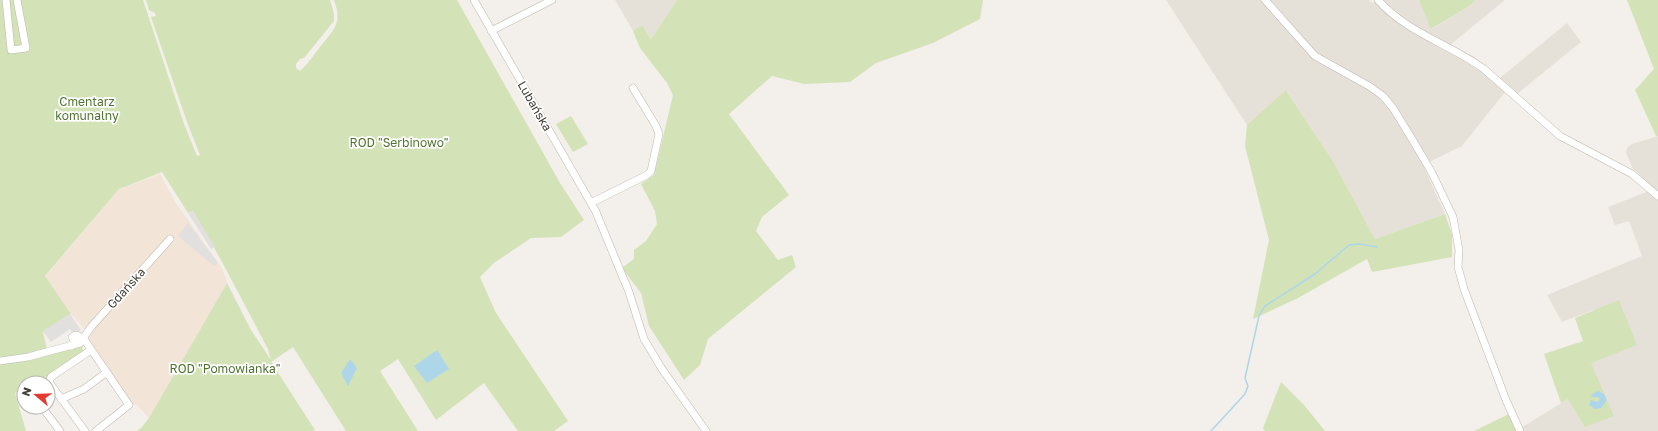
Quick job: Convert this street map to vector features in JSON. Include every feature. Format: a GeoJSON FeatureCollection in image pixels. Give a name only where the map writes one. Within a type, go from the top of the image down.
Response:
{"type":"FeatureCollection","features":[{"type":"Feature","properties":{"kind":"street"},"geometry":{"type":"LineString","coordinates":[[6,0],[11,50],[26,48],[16,0]]}},
{"type":"Feature","properties":{"kind":"street","name":"Lubańska"},"geometry":{"type":"LineString","coordinates":[[474,0],[596,212],[629,292],[644,339],[662,369],[706,431]]}},
{"type":"Feature","properties":{"kind":"street"},"geometry":{"type":"LineString","coordinates":[[491,31],[552,0]]}},
{"type":"Feature","properties":{"kind":"street"},"geometry":{"type":"LineString","coordinates":[[1265,0],[1315,56],[1369,86],[1383,96],[1393,108],[1415,144],[1432,173],[1454,217],[1458,244],[1458,267],[1464,289],[1506,400],[1520,431]]}},
{"type":"Feature","properties":{"kind":"street"},"geometry":{"type":"LineString","coordinates":[[1378,0],[1411,28],[1474,61],[1560,136],[1632,174],[1658,196]]}},
{"type":"Feature","properties":{"kind":"street"},"geometry":{"type":"LineString","coordinates":[[591,203],[647,175],[651,171],[659,134],[656,126],[633,88]]}},
{"type":"Feature","properties":{"kind":"street","name":"Gdańska"},"geometry":{"type":"LineString","coordinates":[[82,341],[91,327],[170,239]]}},
{"type":"Feature","properties":{"kind":"street"},"geometry":{"type":"LineString","coordinates":[[0,362],[14,361],[72,346],[82,341],[91,350],[129,405],[96,431]]}},
{"type":"Feature","properties":{"kind":"street"},"geometry":{"type":"LineString","coordinates":[[54,375],[91,350]]}},
{"type":"Feature","properties":{"kind":"street"},"geometry":{"type":"LineString","coordinates":[[61,399],[84,389],[107,372]]}},
{"type":"Feature","properties":{"kind":"street"},"geometry":{"type":"LineString","coordinates":[[56,392],[85,431]]}},
{"type":"Feature","properties":{"kind":"street"},"geometry":{"type":"LineString","coordinates":[[48,415],[60,431]]}},
{"type":"Feature","properties":{"kind":"shaded area"},"geometry":{"type":"Polygon","coordinates":[[[615,0],[677,0],[651,39],[642,25],[633,31],[615,0]]]}},
{"type":"Feature","properties":{"kind":"shaded area"},"geometry":{"type":"Polygon","coordinates":[[[1166,0],[1369,0],[1372,3],[1376,0],[1419,0],[1432,29],[1471,5],[1475,0],[1505,0],[1449,46],[1473,56],[1500,78],[1567,23],[1581,42],[1517,94],[1505,92],[1462,146],[1423,165],[1445,214],[1375,239],[1333,161],[1287,91],[1247,125],[1166,0]]]}},
{"type":"Feature","properties":{"kind":"shaded area"},"geometry":{"type":"Polygon","coordinates":[[[1658,136],[1658,191],[1633,169],[1626,153],[1627,148],[1632,144],[1658,136]]]}},
{"type":"Feature","properties":{"kind":"shaded area"},"geometry":{"type":"Polygon","coordinates":[[[160,174],[176,203],[221,267],[227,283],[149,418],[137,405],[131,404],[84,339],[88,333],[71,314],[45,277],[119,189],[160,174]]]}},
{"type":"Feature","properties":{"kind":"shaded area"},"geometry":{"type":"Polygon","coordinates":[[[1649,191],[1658,200],[1658,431],[1519,431],[1519,429],[1568,399],[1591,363],[1593,310],[1562,322],[1547,295],[1642,256],[1629,221],[1615,225],[1608,207],[1649,191]]]}},
{"type":"Feature","properties":{"kind":"shaded area"},"geometry":{"type":"Polygon","coordinates":[[[193,211],[215,247],[211,249],[188,213],[193,211]]]}},
{"type":"Feature","properties":{"kind":"shaded area"},"geometry":{"type":"Polygon","coordinates":[[[188,223],[218,263],[214,266],[178,236],[188,223]]]}},
{"type":"Feature","properties":{"kind":"shaded area"},"geometry":{"type":"Polygon","coordinates":[[[70,314],[81,330],[74,334],[70,329],[51,342],[43,331],[70,314]]]}},
{"type":"Feature","properties":{"kind":"green space"},"geometry":{"type":"Polygon","coordinates":[[[0,0],[143,0],[184,124],[197,156],[200,155],[187,122],[151,17],[156,16],[155,13],[149,10],[146,0],[330,0],[334,14],[334,21],[304,58],[300,59],[296,64],[296,68],[300,71],[306,66],[336,26],[338,15],[334,0],[457,0],[560,183],[584,220],[561,237],[531,238],[494,263],[480,277],[496,313],[568,421],[554,431],[518,431],[484,383],[436,420],[398,359],[380,371],[418,431],[346,431],[293,347],[271,362],[315,430],[137,431],[149,418],[227,283],[251,330],[271,360],[268,349],[203,228],[193,211],[188,213],[162,172],[119,189],[45,276],[71,314],[43,332],[47,350],[80,343],[84,352],[50,375],[16,375],[16,415],[21,415],[26,431],[0,431],[0,0]]]}},
{"type":"Feature","properties":{"kind":"green space"},"geometry":{"type":"Polygon","coordinates":[[[677,0],[983,0],[980,19],[933,43],[876,63],[850,82],[804,84],[772,76],[729,114],[789,195],[762,217],[756,231],[778,260],[792,255],[796,267],[708,339],[700,365],[684,380],[649,326],[641,293],[622,268],[634,259],[634,250],[646,241],[657,224],[655,211],[641,184],[654,175],[673,95],[667,83],[640,48],[633,31],[642,25],[651,39],[677,0]]]}},
{"type":"Feature","properties":{"kind":"green space"},"geometry":{"type":"Polygon","coordinates":[[[1419,0],[1475,0],[1471,5],[1431,29],[1419,0]]]}},
{"type":"Feature","properties":{"kind":"green space"},"geometry":{"type":"Polygon","coordinates":[[[1627,0],[1658,0],[1658,136],[1656,136],[1635,90],[1654,69],[1627,0]]]}},
{"type":"Feature","properties":{"kind":"green space"},"geometry":{"type":"Polygon","coordinates":[[[1286,90],[1333,161],[1375,239],[1445,214],[1452,235],[1452,257],[1372,272],[1367,259],[1298,298],[1253,319],[1269,240],[1245,146],[1247,125],[1286,90]]]}},
{"type":"Feature","properties":{"kind":"green space"},"geometry":{"type":"Polygon","coordinates":[[[571,116],[588,144],[573,152],[556,124],[571,116]]]}},
{"type":"Feature","properties":{"kind":"green space"},"geometry":{"type":"Polygon","coordinates":[[[1619,300],[1637,345],[1591,363],[1614,416],[1585,427],[1568,399],[1561,403],[1544,354],[1583,341],[1575,318],[1619,300]]]}},
{"type":"Feature","properties":{"kind":"green space"},"geometry":{"type":"Polygon","coordinates":[[[1281,382],[1304,405],[1325,431],[1265,431],[1263,428],[1281,382]]]}},
{"type":"Feature","properties":{"kind":"green space"},"geometry":{"type":"Polygon","coordinates":[[[1511,413],[1519,431],[1474,431],[1511,413]]]}},
{"type":"Feature","properties":{"kind":"water"},"geometry":{"type":"Polygon","coordinates":[[[437,350],[449,369],[427,383],[414,366],[437,350]]]}},
{"type":"Feature","properties":{"kind":"water"},"geometry":{"type":"Polygon","coordinates":[[[350,359],[357,368],[348,386],[341,373],[350,359]]]}},
{"type":"Feature","properties":{"kind":"water"},"geometry":{"type":"Polygon","coordinates":[[[1598,391],[1604,394],[1607,400],[1601,408],[1595,409],[1589,405],[1591,400],[1597,402],[1600,400],[1598,397],[1592,397],[1591,395],[1598,391]]]}},
{"type":"Feature","properties":{"kind":"waterway"},"geometry":{"type":"LineString","coordinates":[[1211,431],[1245,394],[1248,386],[1245,378],[1259,316],[1265,306],[1315,274],[1349,245],[1359,244],[1377,247]]}},
{"type":"Feature","properties":{"kind":"park label","name":"Cmentarz komunalny"},"geometry":{"type":"Point","coordinates":[87,108]}},
{"type":"Feature","properties":{"kind":"park label","name":"ROD \"Serbinowo\""},"geometry":{"type":"Point","coordinates":[399,142]}},
{"type":"Feature","properties":{"kind":"park label","name":"ROD \"Pomowianka\""},"geometry":{"type":"Point","coordinates":[225,368]}}]}
